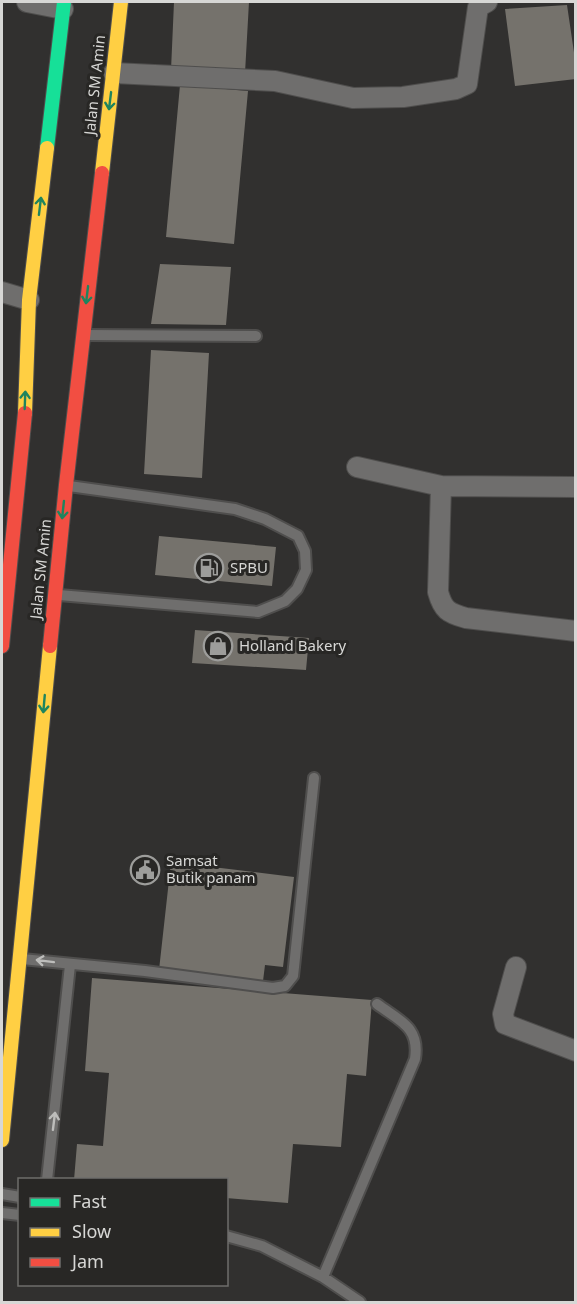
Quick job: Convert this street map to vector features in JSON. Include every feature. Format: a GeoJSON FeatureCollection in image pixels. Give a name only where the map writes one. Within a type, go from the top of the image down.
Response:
{"type":"FeatureCollection","features":[{"type":"Feature","properties":{"kind":"main road","name":"Jalan SM Amin"},"geometry":{"type":"LineString","coordinates":[[2,1140],[66,485],[69,415],[83,335],[121,2]]}},
{"type":"Feature","properties":{"kind":"main road","name":"Jalan SM Amin"},"geometry":{"type":"LineString","coordinates":[[2,646],[29,425],[29,300],[63,5]]}},
{"type":"Feature","properties":{"kind":"street"},"geometry":{"type":"LineString","coordinates":[[27,2],[63,5]]}},
{"type":"Feature","properties":{"kind":"street"},"geometry":{"type":"LineString","coordinates":[[114,73],[275,81],[353,98],[403,97],[456,89],[467,84],[478,7],[487,2]]}},
{"type":"Feature","properties":{"kind":"street"},"geometry":{"type":"LineString","coordinates":[[2,292],[29,300]]}},
{"type":"Feature","properties":{"kind":"street"},"geometry":{"type":"LineString","coordinates":[[357,467],[441,486],[576,487]]}},
{"type":"Feature","properties":{"kind":"street"},"geometry":{"type":"LineString","coordinates":[[441,486],[438,592],[442,605],[452,614],[466,618],[576,631]]}},
{"type":"Feature","properties":{"kind":"street"},"geometry":{"type":"LineString","coordinates":[[516,967],[502,1014],[505,1024],[576,1051]]}},
{"type":"Feature","properties":{"kind":"lane"},"geometry":{"type":"LineString","coordinates":[[83,335],[256,336]]}},
{"type":"Feature","properties":{"kind":"lane"},"geometry":{"type":"LineString","coordinates":[[55,595],[258,612],[285,602],[297,589],[306,570],[305,551],[297,536],[265,519],[235,509],[66,485]]}},
{"type":"Feature","properties":{"kind":"lane"},"geometry":{"type":"LineString","coordinates":[[20,958],[145,971],[273,988],[285,986],[293,976],[314,778]]}},
{"type":"Feature","properties":{"kind":"lane"},"geometry":{"type":"LineString","coordinates":[[47,1178],[70,964]]}},
{"type":"Feature","properties":{"kind":"lane"},"geometry":{"type":"LineString","coordinates":[[323,1277],[415,1059],[416,1038],[409,1027],[377,1004]]}},
{"type":"Feature","properties":{"kind":"lane"},"geometry":{"type":"LineString","coordinates":[[2,1194],[18,1197]]}},
{"type":"Feature","properties":{"kind":"lane"},"geometry":{"type":"LineString","coordinates":[[2,1213],[18,1215]]}},
{"type":"Feature","properties":{"kind":"lane"},"geometry":{"type":"LineString","coordinates":[[228,1237],[262,1246],[323,1277],[360,1302]]}},
{"type":"Feature","properties":{"kind":"building"},"geometry":{"type":"Polygon","coordinates":[[[174,2],[249,2],[245,73],[171,70],[174,2]]]}},
{"type":"Feature","properties":{"kind":"building"},"geometry":{"type":"Polygon","coordinates":[[[567,5],[576,79],[515,86],[505,9],[567,5]]]}},
{"type":"Feature","properties":{"kind":"building"},"geometry":{"type":"Polygon","coordinates":[[[180,85],[248,91],[234,244],[166,237],[180,85]]]}},
{"type":"Feature","properties":{"kind":"building"},"geometry":{"type":"Polygon","coordinates":[[[160,264],[231,267],[226,325],[151,324],[160,264]]]}},
{"type":"Feature","properties":{"kind":"building"},"geometry":{"type":"Polygon","coordinates":[[[151,350],[209,353],[202,478],[144,474],[151,350]]]}},
{"type":"Feature","properties":{"kind":"building"},"geometry":{"type":"Polygon","coordinates":[[[159,536],[276,547],[272,586],[155,575],[159,536]]]}},
{"type":"Feature","properties":{"kind":"building"},"geometry":{"type":"Polygon","coordinates":[[[195,630],[309,638],[306,670],[192,663],[195,630]]]}},
{"type":"Feature","properties":{"kind":"building"},"geometry":{"type":"Polygon","coordinates":[[[171,862],[294,877],[283,967],[265,965],[263,981],[159,970],[171,862]]]}},
{"type":"Feature","properties":{"kind":"building"},"geometry":{"type":"Polygon","coordinates":[[[92,978],[372,1000],[366,1076],[347,1074],[341,1147],[293,1144],[288,1203],[228,1198],[228,1178],[74,1178],[77,1144],[103,1146],[109,1073],[85,1071],[92,978]]]}},
{"type":"Feature","properties":{"kind":"traffic: fast"},"geometry":{"type":"LineString","coordinates":[[47,148],[64,2]]}},
{"type":"Feature","properties":{"kind":"traffic: slow"},"geometry":{"type":"LineString","coordinates":[[102,173],[121,2]]}},
{"type":"Feature","properties":{"kind":"traffic: slow"},"geometry":{"type":"LineString","coordinates":[[25,413],[29,300],[47,148]]}},
{"type":"Feature","properties":{"kind":"traffic: slow"},"geometry":{"type":"LineString","coordinates":[[2,1140],[50,646]]}},
{"type":"Feature","properties":{"kind":"traffic: jam"},"geometry":{"type":"LineString","coordinates":[[50,646],[102,173]]}},
{"type":"Feature","properties":{"kind":"traffic: jam"},"geometry":{"type":"LineString","coordinates":[[2,646],[25,413]]}},
{"type":"Feature","properties":{"kind":"place","name":"SPBU"},"geometry":{"type":"Point","coordinates":[209,568]}},
{"type":"Feature","properties":{"kind":"place","name":"Holland Bakery"},"geometry":{"type":"Point","coordinates":[218,646]}},
{"type":"Feature","properties":{"kind":"place","name":"Samsat Butik panam"},"geometry":{"type":"Point","coordinates":[145,870]}}]}
